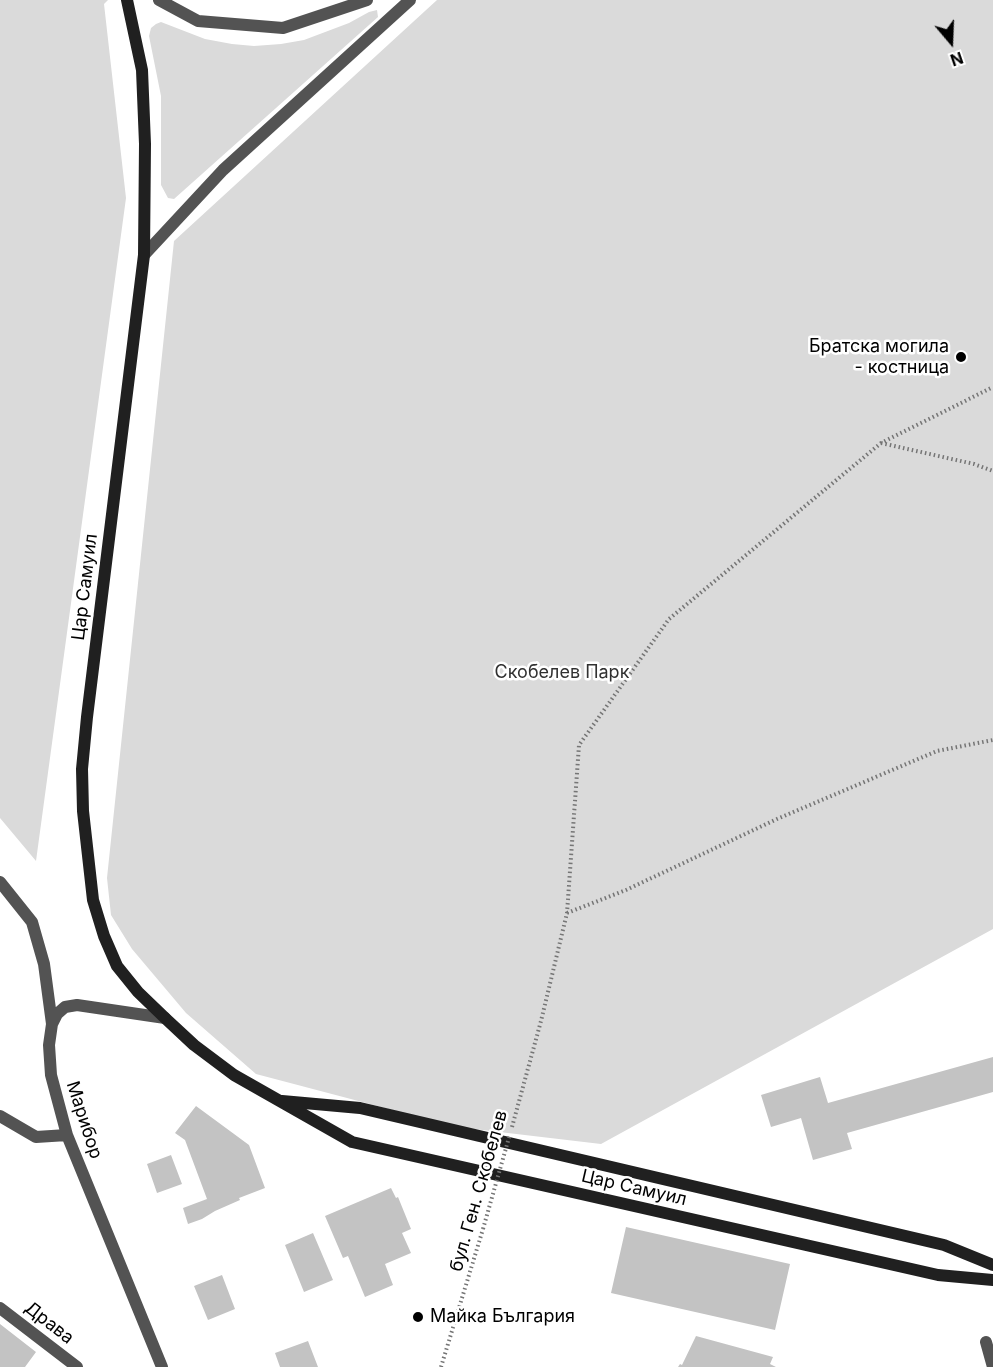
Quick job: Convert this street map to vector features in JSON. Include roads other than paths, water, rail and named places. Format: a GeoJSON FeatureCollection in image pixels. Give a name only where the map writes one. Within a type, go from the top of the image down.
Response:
{"type":"FeatureCollection","features":[{"type":"Feature","properties":{"kind":"street","name":"Цар Самуил"},"geometry":{"type":"LineString","coordinates":[[127,0],[142,70],[145,144],[144,255],[82,769],[83,811],[93,900],[104,936],[117,966],[138,992],[165,1018],[194,1045],[234,1075],[352,1142],[938,1275],[993,1280]]}},
{"type":"Feature","properties":{"kind":"street"},"geometry":{"type":"LineString","coordinates":[[159,0],[198,21],[283,28],[367,0]]}},
{"type":"Feature","properties":{"kind":"street"},"geometry":{"type":"LineString","coordinates":[[144,255],[223,170],[410,0]]}},
{"type":"Feature","properties":{"kind":"street","name":"Марибор"},"geometry":{"type":"LineString","coordinates":[[0,882],[32,922],[44,964],[52,1024],[49,1059],[51,1075],[67,1136],[162,1367]]}},
{"type":"Feature","properties":{"kind":"street"},"geometry":{"type":"LineString","coordinates":[[52,1024],[57,1014],[65,1007],[77,1005],[165,1018]]}},
{"type":"Feature","properties":{"kind":"street","name":"Цар Самуил"},"geometry":{"type":"LineString","coordinates":[[277,1100],[360,1108],[944,1245],[993,1265]]}},
{"type":"Feature","properties":{"kind":"street"},"geometry":{"type":"LineString","coordinates":[[0,1116],[36,1137],[67,1136]]}},
{"type":"Feature","properties":{"kind":"street","name":"Драва"},"geometry":{"type":"LineString","coordinates":[[0,1308],[77,1367]]}},
{"type":"Feature","properties":{"kind":"street"},"geometry":{"type":"LineString","coordinates":[[986,1342],[993,1367]]}},
{"type":"Feature","properties":{"kind":"place","name":"Братска могила - костница"},"geometry":{"type":"Point","coordinates":[961,357]}},
{"type":"Feature","properties":{"kind":"place","name":"Майка България"},"geometry":{"type":"Point","coordinates":[418,1317]}},
{"type":"Feature","properties":{"kind":"park label","name":"Скобелев Парк"},"geometry":{"type":"Point","coordinates":[562,673]}}]}
